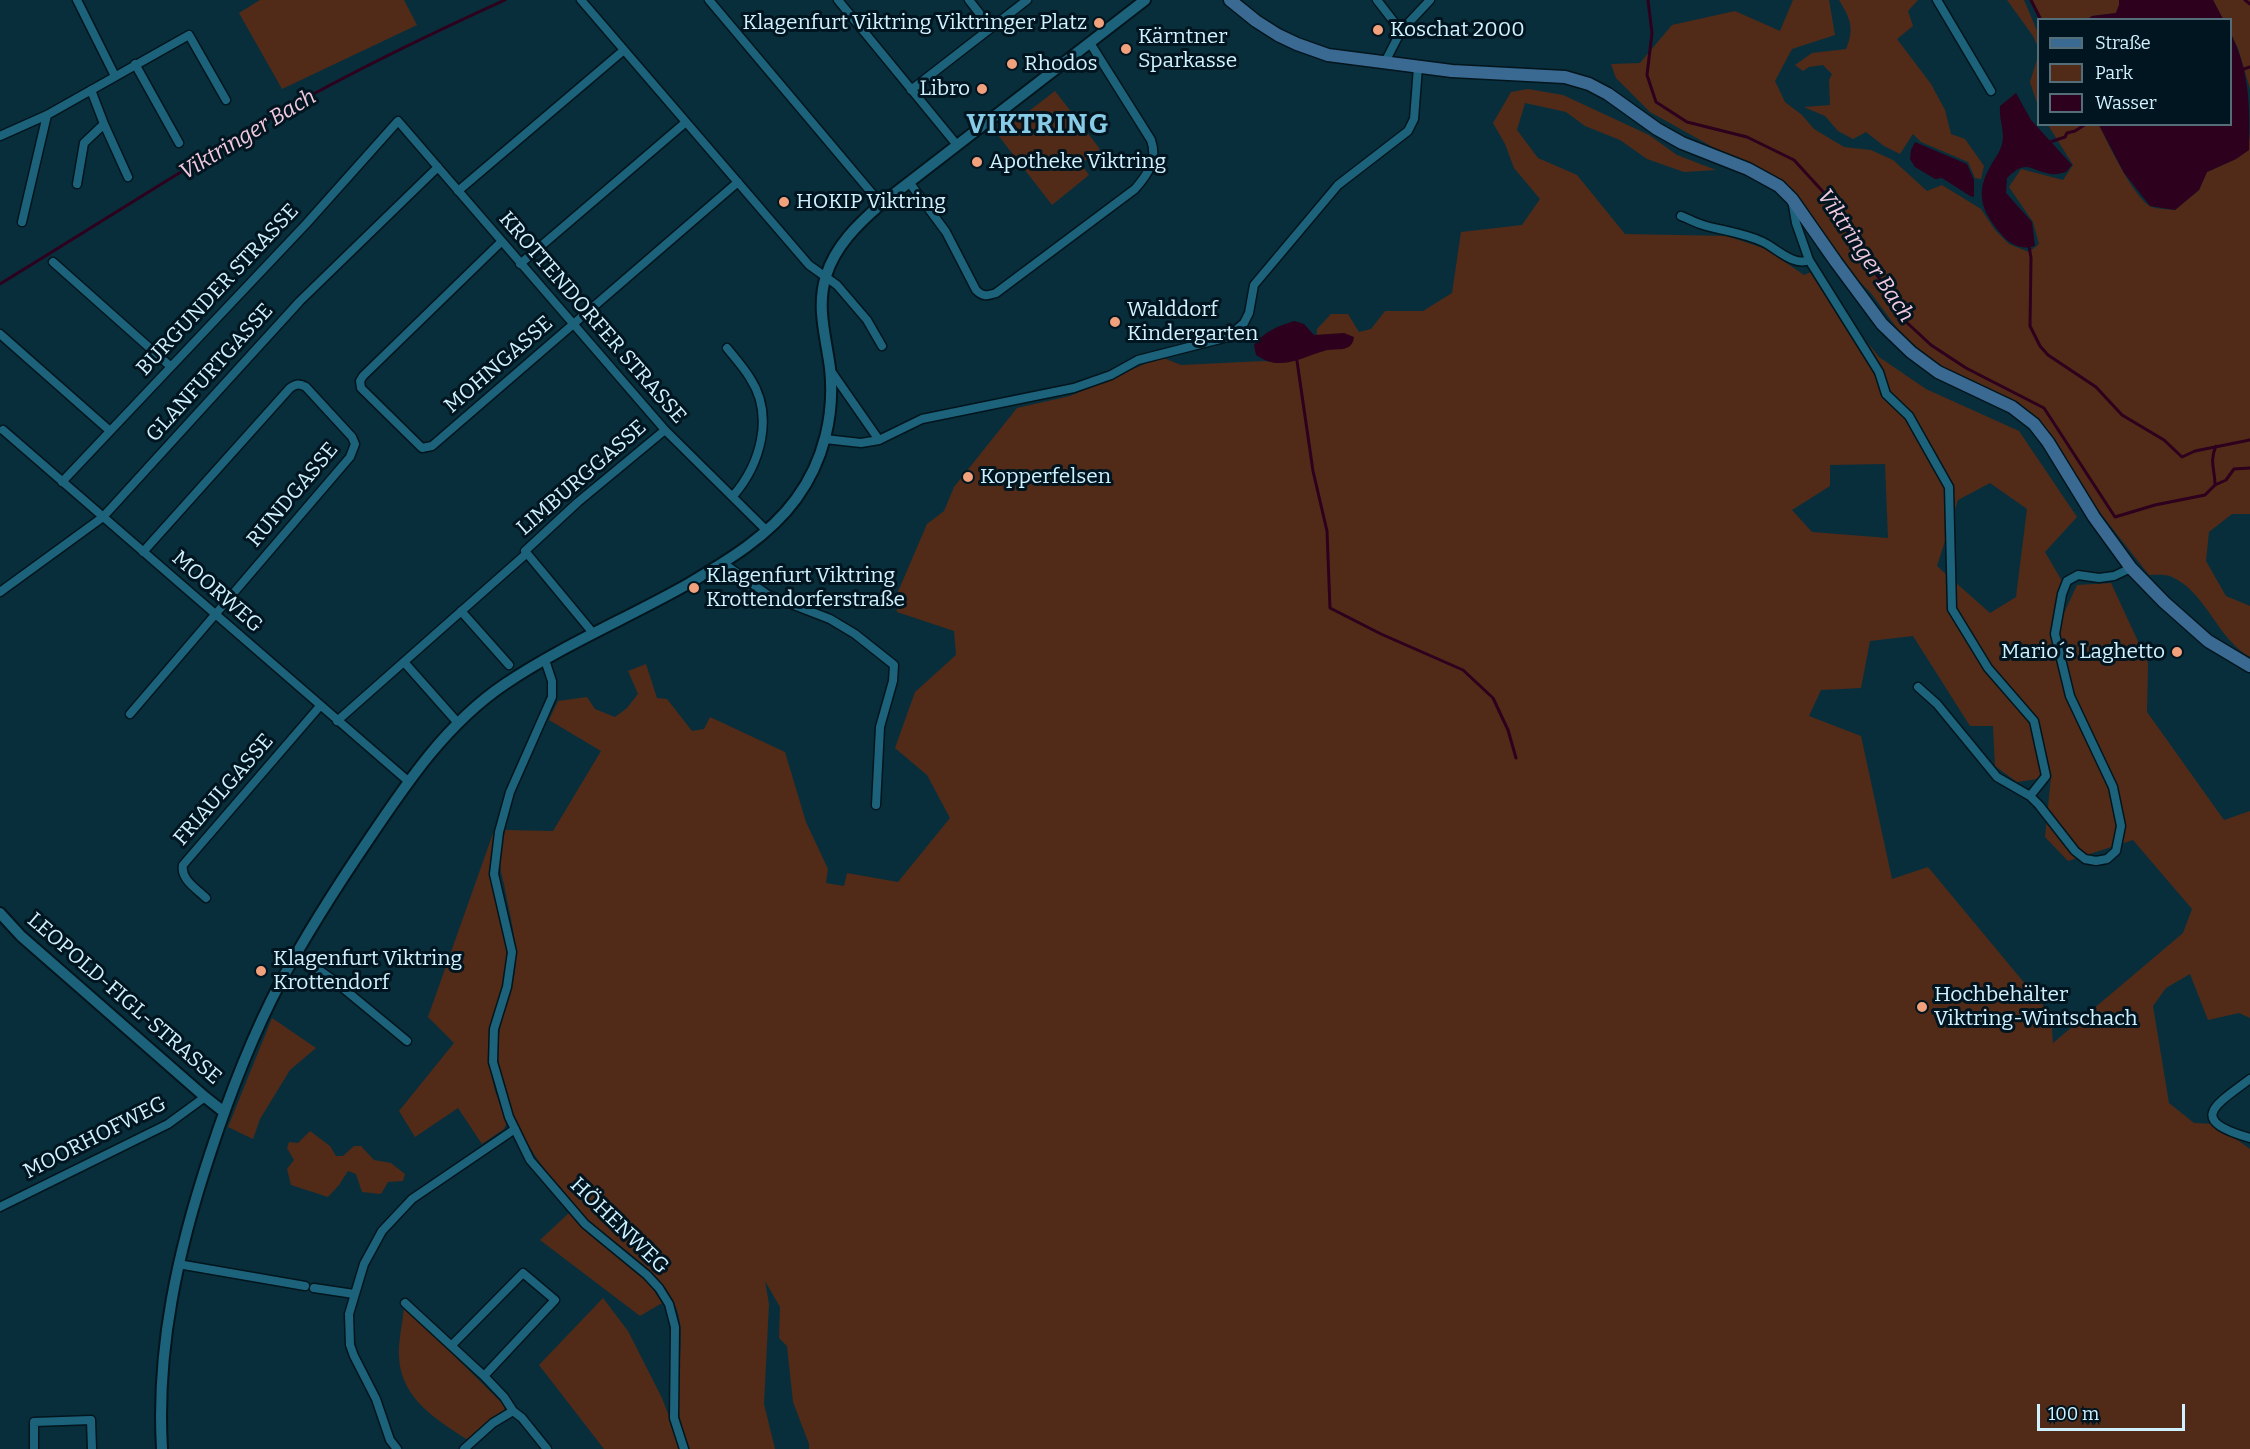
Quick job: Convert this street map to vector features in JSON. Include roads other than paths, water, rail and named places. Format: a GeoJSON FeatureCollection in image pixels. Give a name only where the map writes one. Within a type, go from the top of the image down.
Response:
{"type":"FeatureCollection","features":[{"type":"Feature","properties":{"kind":"main road"},"geometry":{"type":"LineString","coordinates":[[1230,0],[1270,30],[1313,51],[1328,55],[1452,71],[1565,77],[1589,84],[1682,143],[1748,169],[1779,186],[1792,199],[1882,324],[1911,352],[1938,372],[2012,407],[2034,424],[2048,442],[2094,517],[2131,568],[2164,602],[2208,641],[2250,666]]}},
{"type":"Feature","properties":{"kind":"street"},"geometry":{"type":"LineString","coordinates":[[77,0],[115,76]]}},
{"type":"Feature","properties":{"kind":"street"},"geometry":{"type":"LineString","coordinates":[[581,0],[809,265],[837,285],[867,320],[882,346]]}},
{"type":"Feature","properties":{"kind":"street"},"geometry":{"type":"LineString","coordinates":[[709,0],[881,204]]}},
{"type":"Feature","properties":{"kind":"street"},"geometry":{"type":"LineString","coordinates":[[838,0],[957,145]]}},
{"type":"Feature","properties":{"kind":"street"},"geometry":{"type":"LineString","coordinates":[[969,0],[991,28]]}},
{"type":"Feature","properties":{"kind":"street"},"geometry":{"type":"LineString","coordinates":[[911,90],[1027,0]]}},
{"type":"Feature","properties":{"kind":"street"},"geometry":{"type":"LineString","coordinates":[[162,1449],[160,1409],[164,1351],[178,1264],[195,1198],[224,1112],[267,1010],[296,954],[327,901],[408,781],[442,738],[504,685],[593,633],[664,598],[723,563],[767,531],[784,513],[804,487],[814,469],[825,439],[831,398],[830,369],[821,316],[821,296],[826,276],[842,243],[863,219],[881,204],[1145,0]]}},
{"type":"Feature","properties":{"kind":"street"},"geometry":{"type":"LineString","coordinates":[[1377,0],[1401,31]]}},
{"type":"Feature","properties":{"kind":"street"},"geometry":{"type":"LineString","coordinates":[[1385,62],[1401,31],[1430,0]]}},
{"type":"Feature","properties":{"kind":"street"},"geometry":{"type":"LineString","coordinates":[[1937,0],[1991,91]]}},
{"type":"Feature","properties":{"kind":"street"},"geometry":{"type":"LineString","coordinates":[[0,136],[47,115],[189,35],[226,100]]}},
{"type":"Feature","properties":{"kind":"street"},"geometry":{"type":"LineString","coordinates":[[909,182],[946,232],[976,290],[982,296],[996,293],[1135,189],[1149,170],[1154,158],[1151,140],[1090,43]]}},
{"type":"Feature","properties":{"kind":"street"},"geometry":{"type":"LineString","coordinates":[[458,191],[624,50]]}},
{"type":"Feature","properties":{"kind":"street"},"geometry":{"type":"LineString","coordinates":[[135,64],[180,143]]}},
{"type":"Feature","properties":{"kind":"street"},"geometry":{"type":"LineString","coordinates":[[825,439],[861,443],[879,440],[922,419],[1074,388],[1111,375],[1138,360],[1228,337],[1244,323],[1249,313],[1254,285],[1338,185],[1408,131],[1414,119],[1418,66]]}},
{"type":"Feature","properties":{"kind":"street"},"geometry":{"type":"LineString","coordinates":[[92,90],[104,124],[128,177]]}},
{"type":"Feature","properties":{"kind":"street"},"geometry":{"type":"LineString","coordinates":[[22,222],[47,115]]}},
{"type":"Feature","properties":{"kind":"street","name":"KROTTENDORFER STRASSE"},"geometry":{"type":"LineString","coordinates":[[398,121],[665,430],[767,531]]}},
{"type":"Feature","properties":{"kind":"street","name":"BURGUNDER STRASSE"},"geometry":{"type":"LineString","coordinates":[[62,482],[306,224],[398,121]]}},
{"type":"Feature","properties":{"kind":"street"},"geometry":{"type":"LineString","coordinates":[[520,264],[686,122]]}},
{"type":"Feature","properties":{"kind":"street"},"geometry":{"type":"LineString","coordinates":[[77,184],[84,143],[104,124]]}},
{"type":"Feature","properties":{"kind":"street","name":"GLANFURTGASSE"},"geometry":{"type":"LineString","coordinates":[[0,592],[103,517],[300,301],[438,167]]}},
{"type":"Feature","properties":{"kind":"street","name":"MOHNGASSE"},"geometry":{"type":"LineString","coordinates":[[501,242],[360,381],[361,388],[417,446],[422,448],[432,446],[738,182]]}},
{"type":"Feature","properties":{"kind":"street"},"geometry":{"type":"LineString","coordinates":[[1792,199],[1796,223],[1809,260],[1880,372],[1886,394],[1909,416],[1949,487],[1952,609],[1988,668],[2034,721],[2046,776],[2030,796]]}},
{"type":"Feature","properties":{"kind":"street"},"geometry":{"type":"LineString","coordinates":[[1681,216],[1703,225],[1751,237],[1775,248],[1794,261],[1803,263],[1809,260]]}},
{"type":"Feature","properties":{"kind":"street"},"geometry":{"type":"LineString","coordinates":[[53,262],[170,366]]}},
{"type":"Feature","properties":{"kind":"street"},"geometry":{"type":"LineString","coordinates":[[0,334],[110,431]]}},
{"type":"Feature","properties":{"kind":"street"},"geometry":{"type":"LineString","coordinates":[[727,348],[752,380],[761,408],[763,437],[753,467],[743,485],[733,496]]}},
{"type":"Feature","properties":{"kind":"street"},"geometry":{"type":"LineString","coordinates":[[830,369],[879,440]]}},
{"type":"Feature","properties":{"kind":"street","name":"RUNDGASSE"},"geometry":{"type":"LineString","coordinates":[[143,552],[290,388],[300,384],[306,387],[352,437],[354,451],[216,614]]}},
{"type":"Feature","properties":{"kind":"street","name":"MOORWEG"},"geometry":{"type":"LineString","coordinates":[[3,430],[408,781]]}},
{"type":"Feature","properties":{"kind":"street","name":"LIMBURGGASSE"},"geometry":{"type":"LineString","coordinates":[[337,721],[526,554],[526,549],[569,510],[665,430]]}},
{"type":"Feature","properties":{"kind":"street","name":"LIMBURGGASSE"},"geometry":{"type":"LineString","coordinates":[[526,554],[593,633]]}},
{"type":"Feature","properties":{"kind":"street"},"geometry":{"type":"LineString","coordinates":[[723,563],[768,594],[830,619],[855,634],[894,665],[893,681],[879,733],[876,805]]}},
{"type":"Feature","properties":{"kind":"street"},"geometry":{"type":"LineString","coordinates":[[1918,687],[1937,704],[1996,777],[2030,796],[2085,859],[2107,859],[2115,851],[2121,826],[2113,787],[2070,696],[2055,634],[2062,594],[2067,581],[2078,575],[2099,578],[2114,576],[2131,568]]}},
{"type":"Feature","properties":{"kind":"street"},"geometry":{"type":"LineString","coordinates":[[461,611],[509,665]]}},
{"type":"Feature","properties":{"kind":"street"},"geometry":{"type":"LineString","coordinates":[[130,714],[216,614]]}},
{"type":"Feature","properties":{"kind":"street","name":"HÖHENWEG"},"geometry":{"type":"LineString","coordinates":[[545,660],[552,681],[552,697],[510,792],[499,832],[495,858],[494,874],[512,952],[507,987],[494,1029],[492,1062],[509,1117],[530,1160],[585,1224],[647,1275],[669,1304],[675,1327],[674,1418],[684,1449]]}},
{"type":"Feature","properties":{"kind":"street"},"geometry":{"type":"LineString","coordinates":[[404,662],[458,723]]}},
{"type":"Feature","properties":{"kind":"street","name":"FRIAULGASSE"},"geometry":{"type":"LineString","coordinates":[[206,898],[185,877],[182,871],[183,865],[320,706]]}},
{"type":"Feature","properties":{"kind":"street","name":"LEOPOLD-FIGL-STRASSE"},"geometry":{"type":"LineString","coordinates":[[0,914],[21,936],[224,1112]]}},
{"type":"Feature","properties":{"kind":"street"},"geometry":{"type":"LineString","coordinates":[[296,954],[332,979],[407,1041]]}},
{"type":"Feature","properties":{"kind":"street"},"geometry":{"type":"LineString","coordinates":[[2250,1079],[2216,1105],[2212,1119],[2225,1131],[2250,1138]]}},
{"type":"Feature","properties":{"kind":"street","name":"MOORHOFWEG"},"geometry":{"type":"LineString","coordinates":[[0,1208],[168,1124],[205,1097]]}},
{"type":"Feature","properties":{"kind":"street"},"geometry":{"type":"LineString","coordinates":[[397,1449],[390,1440],[376,1399],[350,1345],[349,1314],[354,1294],[372,1248],[397,1213],[412,1199],[515,1129]]}},
{"type":"Feature","properties":{"kind":"street"},"geometry":{"type":"LineString","coordinates":[[178,1264],[354,1294]]}},
{"type":"Feature","properties":{"kind":"street"},"geometry":{"type":"LineString","coordinates":[[452,1345],[523,1273],[555,1300],[484,1376]]}},
{"type":"Feature","properties":{"kind":"street"},"geometry":{"type":"LineString","coordinates":[[405,1303],[484,1376],[547,1449]]}},
{"type":"Feature","properties":{"kind":"street"},"geometry":{"type":"LineString","coordinates":[[464,1449],[493,1423],[513,1411]]}},
{"type":"Feature","properties":{"kind":"street"},"geometry":{"type":"LineString","coordinates":[[34,1449],[34,1422],[91,1420],[92,1449]]}},
{"type":"Feature","properties":{"kind":"water"},"geometry":{"type":"Polygon","coordinates":[[[2119,0],[2213,0],[2222,18],[2089,18],[2116,13],[2119,0]]]}},
{"type":"Feature","properties":{"kind":"water"},"geometry":{"type":"Polygon","coordinates":[[[2232,36],[2242,63],[2248,90],[2249,150],[2236,159],[2207,172],[2199,190],[2175,210],[2150,206],[2124,173],[2100,126],[2232,126],[2232,36]]]}},
{"type":"Feature","properties":{"kind":"water"},"geometry":{"type":"Polygon","coordinates":[[[2016,93],[2031,120],[2072,165],[2066,172],[2055,174],[2024,167],[2007,178],[2006,193],[2032,222],[2035,246],[2030,247],[2017,246],[2005,239],[1990,219],[1982,195],[1985,177],[2002,143],[2000,106],[2016,93]]]}},
{"type":"Feature","properties":{"kind":"water"},"geometry":{"type":"Polygon","coordinates":[[[1915,142],[1967,164],[1974,180],[1974,197],[1942,178],[1935,179],[1915,167],[1910,159],[1915,142]]]}},
{"type":"Feature","properties":{"kind":"water"},"geometry":{"type":"Polygon","coordinates":[[[1294,321],[1304,324],[1314,335],[1344,333],[1354,337],[1353,342],[1347,348],[1324,351],[1290,362],[1273,363],[1256,355],[1254,345],[1263,336],[1277,327],[1294,321]]]}},
{"type":"Feature","properties":{"kind":"waterway","name":"Viktringer Bach"},"geometry":{"type":"LineString","coordinates":[[0,284],[184,170],[308,97],[505,0]]}},
{"type":"Feature","properties":{"kind":"waterway","name":"Viktringer Bach"},"geometry":{"type":"LineString","coordinates":[[1648,0],[1652,33],[1647,75],[1656,102],[1687,122],[1747,137],[1794,160],[1826,195],[1861,254],[1888,290],[1903,319],[1931,345],[1966,368],[2044,408],[2115,517],[2155,505],[2205,495],[2215,485],[2226,480],[2234,469],[2250,468]]}},
{"type":"Feature","properties":{"kind":"waterway"},"geometry":{"type":"LineString","coordinates":[[2031,0],[2040,18]]}},
{"type":"Feature","properties":{"kind":"waterway"},"geometry":{"type":"LineString","coordinates":[[2245,0],[2250,4]]}},
{"type":"Feature","properties":{"kind":"waterway"},"geometry":{"type":"LineString","coordinates":[[2241,70],[2250,67]]}},
{"type":"Feature","properties":{"kind":"waterway"},"geometry":{"type":"LineString","coordinates":[[2047,143],[2065,137],[2067,133],[2083,126]]}},
{"type":"Feature","properties":{"kind":"waterway"},"geometry":{"type":"LineString","coordinates":[[2029,246],[2031,258],[2030,326],[2040,346],[2048,355],[2096,387],[2122,415],[2164,440],[2182,457],[2195,451],[2250,440]]}},
{"type":"Feature","properties":{"kind":"waterway"},"geometry":{"type":"LineString","coordinates":[[1297,361],[1313,471],[1327,531],[1330,608],[1381,634],[1463,670],[1493,698],[1508,730],[1516,758]]}},
{"type":"Feature","properties":{"kind":"waterway"},"geometry":{"type":"LineString","coordinates":[[2215,485],[2213,461],[2216,446]]}},
{"type":"Feature","properties":{"kind":"place","name":"Klagenfurt Viktring Viktringer Platz"},"geometry":{"type":"Point","coordinates":[1099,23]}},
{"type":"Feature","properties":{"kind":"place","name":"Koschat 2000"},"geometry":{"type":"Point","coordinates":[1378,30]}},
{"type":"Feature","properties":{"kind":"place","name":"Kärntner Sparkasse"},"geometry":{"type":"Point","coordinates":[1126,49]}},
{"type":"Feature","properties":{"kind":"place","name":"Rhodos"},"geometry":{"type":"Point","coordinates":[1012,64]}},
{"type":"Feature","properties":{"kind":"place","name":"Libro"},"geometry":{"type":"Point","coordinates":[982,89]}},
{"type":"Feature","properties":{"kind":"place","name":"Apotheke Viktring"},"geometry":{"type":"Point","coordinates":[977,162]}},
{"type":"Feature","properties":{"kind":"place","name":"HOKIP Viktring"},"geometry":{"type":"Point","coordinates":[784,202]}},
{"type":"Feature","properties":{"kind":"place","name":"Walddorf Kindergarten"},"geometry":{"type":"Point","coordinates":[1115,322]}},
{"type":"Feature","properties":{"kind":"place","name":"Kopperfelsen"},"geometry":{"type":"Point","coordinates":[968,477]}},
{"type":"Feature","properties":{"kind":"place","name":"Klagenfurt Viktring Krottendorferstraße"},"geometry":{"type":"Point","coordinates":[694,588]}},
{"type":"Feature","properties":{"kind":"place","name":"Mario´s Laghetto"},"geometry":{"type":"Point","coordinates":[2177,652]}},
{"type":"Feature","properties":{"kind":"place","name":"Klagenfurt Viktring Krottendorf"},"geometry":{"type":"Point","coordinates":[261,971]}},
{"type":"Feature","properties":{"kind":"place","name":"Hochbehälter Viktring-Wintschach"},"geometry":{"type":"Point","coordinates":[1922,1007]}},
{"type":"Feature","properties":{"kind":"district","name":"VIKTRING"},"geometry":{"type":"Point","coordinates":[1038,125]}}]}
